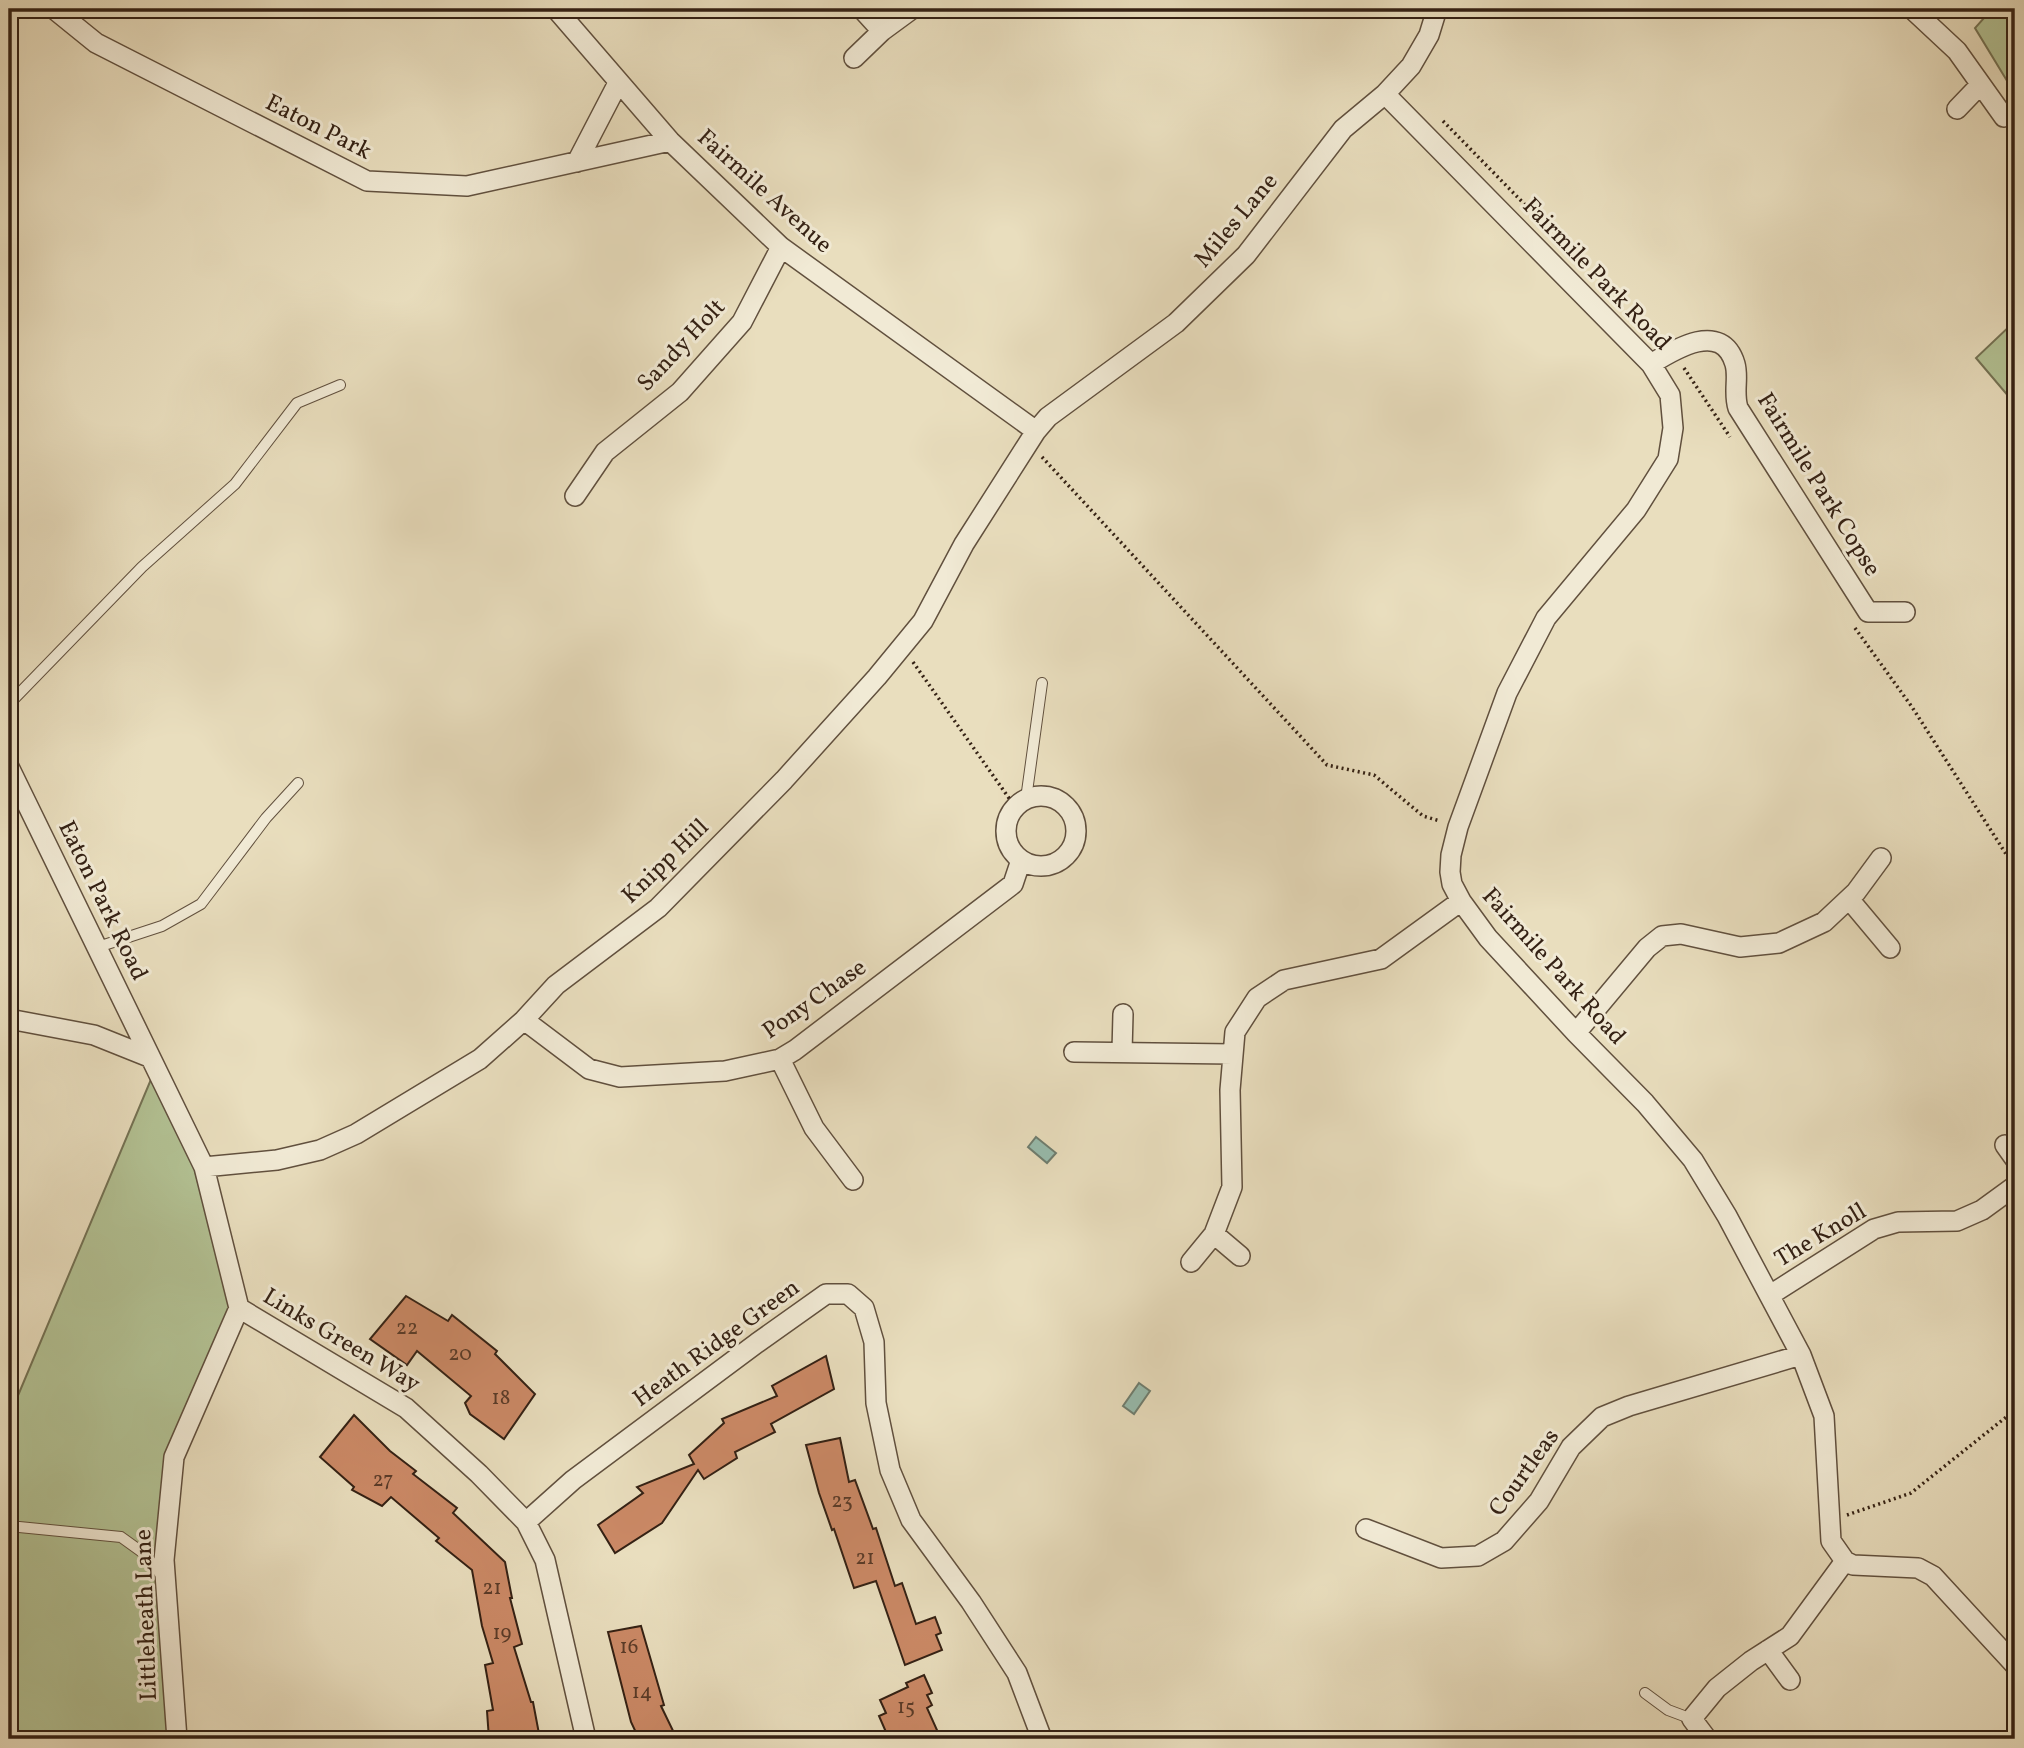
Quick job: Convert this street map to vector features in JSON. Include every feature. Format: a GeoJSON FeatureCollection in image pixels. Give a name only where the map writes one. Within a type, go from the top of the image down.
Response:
{"type":"FeatureCollection","features":[{"type":"Feature","properties":{"kind":"street","name":"Eaton Park"},"geometry":{"type":"LineString","coordinates":[[54,9],[96,43],[367,181],[467,186],[670,141]]}},
{"type":"Feature","properties":{"kind":"street","name":"Fairmile Avenue"},"geometry":{"type":"LineString","coordinates":[[556,9],[670,141],[781,247],[1032,437]]}},
{"type":"Feature","properties":{"kind":"street"},"geometry":{"type":"LineString","coordinates":[[862,9],[882,31]]}},
{"type":"Feature","properties":{"kind":"street"},"geometry":{"type":"LineString","coordinates":[[855,58],[882,31],[912,9]]}},
{"type":"Feature","properties":{"kind":"street","name":"Miles Lane"},"geometry":{"type":"LineString","coordinates":[[1032,437],[1048,417],[1186,314],[1246,255],[1343,129],[1385,94],[1411,66],[1429,35],[1437,9]]}},
{"type":"Feature","properties":{"kind":"street"},"geometry":{"type":"LineString","coordinates":[[1912,9],[1958,51],[2004,117]]}},
{"type":"Feature","properties":{"kind":"street"},"geometry":{"type":"LineString","coordinates":[[577,162],[618,83]]}},
{"type":"Feature","properties":{"kind":"street"},"geometry":{"type":"LineString","coordinates":[[1957,109],[1980,85]]}},
{"type":"Feature","properties":{"kind":"street","name":"Fairmile Park Road"},"geometry":{"type":"LineString","coordinates":[[1385,94],[1651,364],[1670,395],[1673,428],[1668,458],[1636,510],[1546,618],[1507,693],[1458,827],[1450,872],[1452,884],[1461,901],[1488,938],[1576,1033],[1646,1103],[1693,1160],[1801,1355],[1824,1416],[1829,1521],[1832,1541],[1845,1561]]}},
{"type":"Feature","properties":{"kind":"street","name":"Sandy Holt"},"geometry":{"type":"LineString","coordinates":[[575,496],[605,452],[680,391],[742,322],[781,247]]}},
{"type":"Feature","properties":{"kind":"street","name":"Fairmile Park Copse"},"geometry":{"type":"LineString","coordinates":[[1651,364],[1672,351],[1707,339],[1717,341],[1730,353],[1736,372],[1734,390],[1738,408],[1868,612],[1905,612]]}},
{"type":"Feature","properties":{"kind":"street","name":"Knipp Hill"},"geometry":{"type":"LineString","coordinates":[[204,1167],[277,1160],[320,1150],[356,1135],[480,1059],[524,1020],[556,985],[658,908],[784,780],[877,677],[923,621],[964,544],[1032,437]]}},
{"type":"Feature","properties":{"kind":"street","name":"Eaton Park Road"},"geometry":{"type":"LineString","coordinates":[[9,767],[149,1057]]}},
{"type":"Feature","properties":{"kind":"street"},"geometry":{"type":"LineString","coordinates":[[1048,796],[1064,804],[1071,813],[1076,837],[1072,848],[1056,863],[1032,865],[1021,860],[1009,845],[1006,834],[1009,817],[1021,803],[1048,796]]}},
{"type":"Feature","properties":{"kind":"street"},"geometry":{"type":"LineString","coordinates":[[1576,1033],[1647,948],[1662,936],[1681,934],[1740,947],[1779,943],[1824,922],[1849,898],[1881,858]]}},
{"type":"Feature","properties":{"kind":"street","name":"Pony Chase"},"geometry":{"type":"LineString","coordinates":[[524,1020],[589,1069],[620,1077],[725,1071],[780,1059],[1013,884],[1021,860]]}},
{"type":"Feature","properties":{"kind":"street"},"geometry":{"type":"LineString","coordinates":[[1849,898],[1890,948]]}},
{"type":"Feature","properties":{"kind":"street"},"geometry":{"type":"LineString","coordinates":[[1191,1262],[1214,1234],[1232,1187],[1230,1090],[1235,1032],[1257,998],[1284,980],[1381,959],[1461,901]]}},
{"type":"Feature","properties":{"kind":"street"},"geometry":{"type":"LineString","coordinates":[[1122,1052],[1123,1014]]}},
{"type":"Feature","properties":{"kind":"street"},"geometry":{"type":"LineString","coordinates":[[9,1019],[93,1035],[149,1057],[204,1167],[239,1308]]}},
{"type":"Feature","properties":{"kind":"street"},"geometry":{"type":"LineString","coordinates":[[1074,1052],[1233,1054]]}},
{"type":"Feature","properties":{"kind":"street"},"geometry":{"type":"LineString","coordinates":[[780,1059],[814,1128],[853,1181]]}},
{"type":"Feature","properties":{"kind":"street","name":"The Knoll"},"geometry":{"type":"LineString","coordinates":[[1770,1295],[1874,1229],[1898,1222],[1957,1221],[1982,1210],[2015,1186]]}},
{"type":"Feature","properties":{"kind":"street"},"geometry":{"type":"LineString","coordinates":[[1214,1234],[1240,1256]]}},
{"type":"Feature","properties":{"kind":"street","name":"Heath Ridge Green"},"geometry":{"type":"LineString","coordinates":[[526,1522],[573,1480],[767,1336],[827,1294],[848,1294],[864,1308],[874,1342],[876,1403],[890,1470],[911,1520],[971,1602],[1017,1673],[1042,1739]]}},
{"type":"Feature","properties":{"kind":"street","name":"Links Green Way"},"geometry":{"type":"LineString","coordinates":[[239,1308],[406,1408],[479,1474],[526,1522],[545,1560],[586,1739]]}},
{"type":"Feature","properties":{"kind":"street","name":"Littleheath Lane"},"geometry":{"type":"LineString","coordinates":[[177,1739],[166,1581],[166,1530],[174,1457],[239,1308]]}},
{"type":"Feature","properties":{"kind":"street","name":"Courtleas"},"geometry":{"type":"LineString","coordinates":[[1366,1529],[1441,1558],[1478,1556],[1504,1541],[1539,1501],[1571,1447],[1602,1417],[1629,1406],[1801,1355]]}},
{"type":"Feature","properties":{"kind":"street"},"geometry":{"type":"LineString","coordinates":[[1707,1739],[1692,1719],[1717,1688],[1751,1661],[1790,1636],[1845,1561],[1863,1567],[1918,1568],[1933,1576],[2015,1665]]}},
{"type":"Feature","properties":{"kind":"street"},"geometry":{"type":"LineString","coordinates":[[1768,1650],[1790,1680]]}},
{"type":"Feature","properties":{"kind":"lane"},"geometry":{"type":"LineString","coordinates":[[9,704],[142,567],[235,484],[298,403],[340,385]]}},
{"type":"Feature","properties":{"kind":"lane"},"geometry":{"type":"LineString","coordinates":[[1021,803],[1042,683]]}},
{"type":"Feature","properties":{"kind":"lane"},"geometry":{"type":"LineString","coordinates":[[98,947],[162,926],[201,904],[266,818],[298,783]]}},
{"type":"Feature","properties":{"kind":"lane"},"geometry":{"type":"LineString","coordinates":[[9,1526],[121,1537],[146,1555],[166,1581]]}},
{"type":"Feature","properties":{"kind":"lane"},"geometry":{"type":"LineString","coordinates":[[1645,1693],[1668,1710],[1692,1719]]}},
{"type":"Feature","properties":{"kind":"path"},"geometry":{"type":"LineString","coordinates":[[1434,113],[1527,204],[1544,225]]}},
{"type":"Feature","properties":{"kind":"path"},"geometry":{"type":"LineString","coordinates":[[1672,351],[1732,440]]}},
{"type":"Feature","properties":{"kind":"path"},"geometry":{"type":"LineString","coordinates":[[1032,437],[1327,765],[1374,775],[1423,816],[1458,827]]}},
{"type":"Feature","properties":{"kind":"path"},"geometry":{"type":"LineString","coordinates":[[1848,618],[1912,706],[2015,868]]}},
{"type":"Feature","properties":{"kind":"path"},"geometry":{"type":"LineString","coordinates":[[918,651],[913,663],[1021,803]]}},
{"type":"Feature","properties":{"kind":"path"},"geometry":{"type":"LineString","coordinates":[[1829,1521],[1911,1493],[2015,1410]]}},
{"type":"Feature","properties":{"kind":"shaded area"},"geometry":{"type":"Polygon","coordinates":[[[1992,9],[2015,9],[2015,94],[1975,28],[1992,9]]]}},
{"type":"Feature","properties":{"kind":"shaded area"},"geometry":{"type":"Polygon","coordinates":[[[2015,321],[2015,404],[1976,358],[2015,321]]]}},
{"type":"Feature","properties":{"kind":"shaded area"},"geometry":{"type":"Polygon","coordinates":[[[152,1077],[194,1167],[231,1309],[167,1456],[176,1739],[9,1739],[9,1406],[14,1405],[152,1077]]]}},
{"type":"Feature","properties":{"kind":"shaded area"},"geometry":{"type":"Polygon","coordinates":[[[1036,1137],[1056,1153],[1047,1163],[1028,1147],[1036,1137]]]}},
{"type":"Feature","properties":{"kind":"shaded area"},"geometry":{"type":"Polygon","coordinates":[[[1139,1383],[1150,1391],[1134,1414],[1123,1406],[1139,1383]]]}},
{"type":"Feature","properties":{"kind":"building"},"geometry":{"type":"Polygon","coordinates":[[[406,1296],[448,1321],[452,1315],[497,1351],[495,1354],[535,1394],[504,1439],[470,1414],[465,1403],[471,1396],[417,1351],[407,1365],[370,1339],[406,1296]]]}},
{"type":"Feature","properties":{"kind":"building"},"geometry":{"type":"Polygon","coordinates":[[[826,1356],[834,1389],[771,1424],[775,1432],[735,1452],[737,1458],[704,1479],[698,1470],[662,1523],[615,1553],[598,1525],[643,1493],[637,1487],[694,1464],[689,1455],[724,1423],[722,1419],[777,1396],[772,1386],[826,1356]]]}},
{"type":"Feature","properties":{"kind":"building"},"geometry":{"type":"Polygon","coordinates":[[[354,1415],[390,1451],[416,1471],[413,1474],[457,1508],[453,1513],[505,1562],[510,1598],[522,1644],[514,1647],[533,1702],[540,1739],[489,1739],[487,1711],[493,1710],[485,1665],[493,1663],[482,1626],[472,1570],[436,1541],[439,1538],[391,1497],[382,1506],[352,1490],[354,1487],[320,1457],[354,1415]]]}},
{"type":"Feature","properties":{"kind":"building"},"geometry":{"type":"Polygon","coordinates":[[[840,1438],[849,1482],[855,1480],[873,1529],[876,1528],[895,1586],[902,1583],[916,1624],[935,1617],[941,1633],[936,1635],[942,1650],[905,1665],[876,1581],[854,1588],[819,1493],[806,1445],[840,1438]]]}},
{"type":"Feature","properties":{"kind":"building"},"geometry":{"type":"Polygon","coordinates":[[[641,1626],[664,1705],[661,1706],[677,1739],[639,1739],[631,1722],[608,1632],[641,1626]]]}},
{"type":"Feature","properties":{"kind":"building"},"geometry":{"type":"Polygon","coordinates":[[[924,1675],[932,1693],[927,1695],[932,1705],[927,1708],[941,1739],[889,1739],[879,1716],[886,1713],[880,1700],[908,1687],[906,1683],[924,1675]]]}}]}
